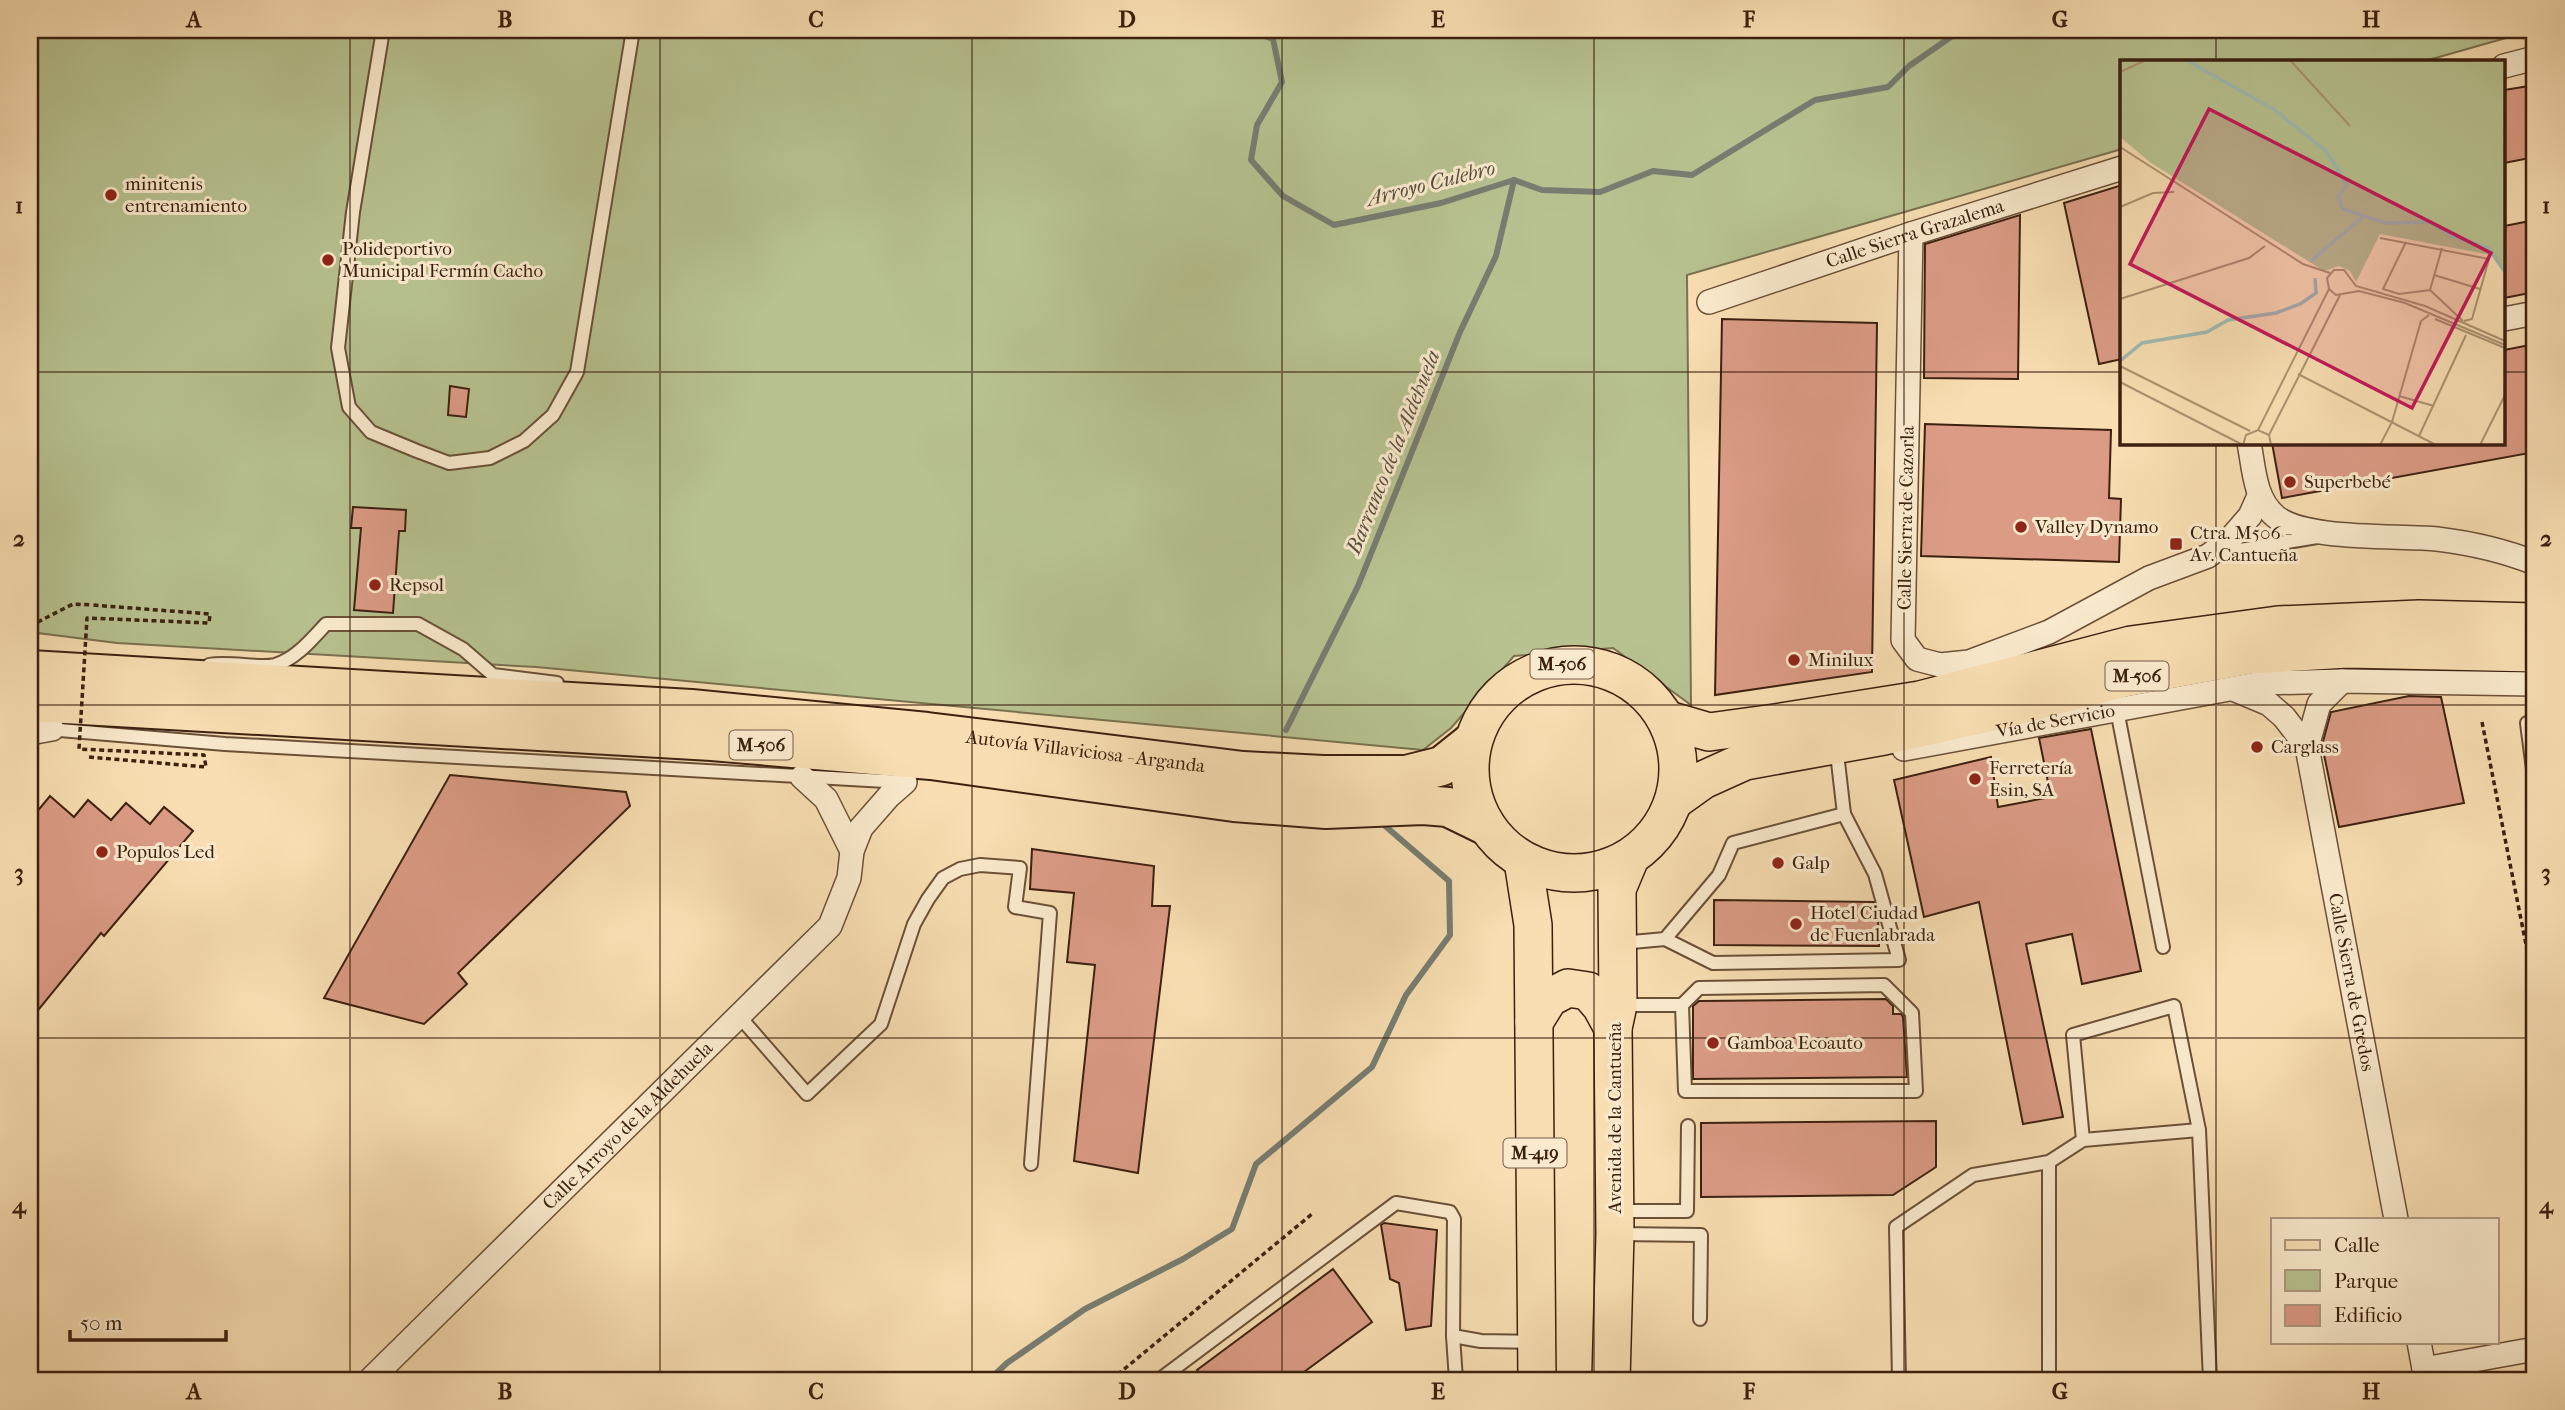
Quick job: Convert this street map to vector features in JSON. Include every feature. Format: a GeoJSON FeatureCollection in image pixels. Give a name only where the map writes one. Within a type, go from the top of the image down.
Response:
{"type":"FeatureCollection","features":[{"type":"Feature","properties":{"kind":"highway","name":"M-506"},"geometry":{"type":"LineString","coordinates":[[39,668],[691,709]]}},
{"type":"Feature","properties":{"kind":"highway","name":"Autovía Villaviciosa - Arganda"},"geometry":{"type":"LineString","coordinates":[[691,709],[928,732],[1243,771],[1323,775],[1406,775],[1442,766],[1472,742]]}},
{"type":"Feature","properties":{"kind":"highway","name":"M-506"},"geometry":{"type":"LineString","coordinates":[[35,723],[712,741],[931,760],[1234,802],[1326,809],[1423,804],[1448,807],[1485,825]]}},
{"type":"Feature","properties":{"kind":"highway"},"geometry":{"type":"LineString","coordinates":[[905,782],[959,784],[1086,796],[1136,788]]}},
{"type":"Feature","properties":{"kind":"main road","name":"M-506"},"geometry":{"type":"LineString","coordinates":[[1668,720],[1709,732],[1920,699],[2131,645],[2278,625],[2419,619],[2535,622]]}},
{"type":"Feature","properties":{"kind":"main road","name":"M-506"},"geometry":{"type":"LineString","coordinates":[[1689,790],[1668,720],[1641,687],[1604,668],[1562,664],[1522,677],[1491,704],[1472,742],[1470,785],[1485,825],[1502,845],[1523,861],[1558,873],[1595,872],[1630,858],[1649,843],[1689,790],[1745,761],[1884,736],[1989,713],[2123,678],[2250,655],[2347,649],[2535,653]]}},
{"type":"Feature","properties":{"kind":"main road","name":"Avenida de la Cantueña"},"geometry":{"type":"LineString","coordinates":[[1611,1380],[1617,889],[1630,858]]}},
{"type":"Feature","properties":{"kind":"main road","name":"M-419"},"geometry":{"type":"LineString","coordinates":[[1523,861],[1533,925],[1537,1380]]}},
{"type":"Feature","properties":{"kind":"main road"},"geometry":{"type":"LineString","coordinates":[[1534,1022],[1549,998],[1568,988],[1588,991],[1601,1006],[1615,1016]]}},
{"type":"Feature","properties":{"kind":"street"},"geometry":{"type":"LineString","coordinates":[[2506,65],[2535,58]]}},
{"type":"Feature","properties":{"kind":"street","name":"Calle Sierra Grazalema"},"geometry":{"type":"LineString","coordinates":[[1709,302],[1911,234],[2120,169]]}},
{"type":"Feature","properties":{"kind":"street","name":"Calle Sierra de Cazorla"},"geometry":{"type":"LineString","coordinates":[[1911,234],[1903,640],[1917,659],[1940,665],[1969,662],[2049,632]]}},
{"type":"Feature","properties":{"kind":"street"},"geometry":{"type":"LineString","coordinates":[[2506,319],[2535,313]]}},
{"type":"Feature","properties":{"kind":"street"},"geometry":{"type":"LineString","coordinates":[[2249,444],[2259,496],[2276,517],[2299,527],[2338,534],[2439,540],[2516,556],[2535,563]]}},
{"type":"Feature","properties":{"kind":"street"},"geometry":{"type":"LineString","coordinates":[[2049,632],[2149,578],[2207,556],[2237,532],[2250,516],[2259,496]]}},
{"type":"Feature","properties":{"kind":"street","name":"Vía de Servicio"},"geometry":{"type":"LineString","coordinates":[[1689,790],[2262,683],[2342,681],[2535,684]]}},
{"type":"Feature","properties":{"kind":"street","name":"Calle Sierra de Gredos"},"geometry":{"type":"LineString","coordinates":[[2342,681],[2319,704],[2307,747],[2396,1218]]}},
{"type":"Feature","properties":{"kind":"street","name":"Calle Sierra de Gredos"},"geometry":{"type":"LineString","coordinates":[[2233,689],[2269,704],[2284,717],[2307,747]]}},
{"type":"Feature","properties":{"kind":"street"},"geometry":{"type":"LineString","coordinates":[[802,777],[826,799],[852,851]]}},
{"type":"Feature","properties":{"kind":"street","name":"Calle Arroyo de la Aldehuela"},"geometry":{"type":"LineString","coordinates":[[370,1380],[830,926],[849,878],[852,851],[861,828],[905,782]]}},
{"type":"Feature","properties":{"kind":"street"},"geometry":{"type":"LineString","coordinates":[[2419,1344],[2425,1375],[2535,1349]]}},
{"type":"Feature","properties":{"kind":"lane"},"geometry":{"type":"LineString","coordinates":[[383,30],[353,212],[338,348],[341,369],[349,407],[371,432],[449,463],[490,458],[524,441],[553,415],[577,372],[633,30]]}},
{"type":"Feature","properties":{"kind":"lane"},"geometry":{"type":"LineString","coordinates":[[2207,556],[2338,534]]}},
{"type":"Feature","properties":{"kind":"lane"},"geometry":{"type":"LineString","coordinates":[[144,676],[224,662],[274,665],[302,650],[326,624],[418,624],[463,649],[493,675],[570,685]]}},
{"type":"Feature","properties":{"kind":"lane"},"geometry":{"type":"LineString","coordinates":[[1949,691],[2049,632]]}},
{"type":"Feature","properties":{"kind":"lane"},"geometry":{"type":"LineString","coordinates":[[597,690],[691,709]]}},
{"type":"Feature","properties":{"kind":"lane"},"geometry":{"type":"LineString","coordinates":[[2117,710],[2163,947]]}},
{"type":"Feature","properties":{"kind":"lane"},"geometry":{"type":"LineString","coordinates":[[35,723],[225,744],[905,782]]}},
{"type":"Feature","properties":{"kind":"lane"},"geometry":{"type":"LineString","coordinates":[[2535,723],[2527,723],[2535,785]]}},
{"type":"Feature","properties":{"kind":"lane"},"geometry":{"type":"LineString","coordinates":[[1617,943],[1665,939],[1713,963],[1899,960],[1875,874],[1844,814],[1838,762]]}},
{"type":"Feature","properties":{"kind":"lane"},"geometry":{"type":"LineString","coordinates":[[1665,939],[1719,875],[1732,843],[1844,814]]}},
{"type":"Feature","properties":{"kind":"lane"},"geometry":{"type":"LineString","coordinates":[[739,1016],[807,1094],[881,1024],[914,924],[943,878],[960,869],[980,865],[1020,868],[1016,907],[1050,913],[1031,1164]]}},
{"type":"Feature","properties":{"kind":"lane"},"geometry":{"type":"LineString","coordinates":[[1615,1016],[1682,1005],[1699,988],[1884,985],[1912,1013],[1916,1091],[1685,1091],[1682,1005]]}},
{"type":"Feature","properties":{"kind":"lane"},"geometry":{"type":"LineString","coordinates":[[2083,1140],[2073,1035],[2174,1006],[2199,1130],[2210,1380]]}},
{"type":"Feature","properties":{"kind":"lane"},"geometry":{"type":"LineString","coordinates":[[1615,1222],[1688,1211],[1688,1126]]}},
{"type":"Feature","properties":{"kind":"lane"},"geometry":{"type":"LineString","coordinates":[[1899,1380],[1896,1227],[1973,1175],[2049,1162],[2083,1140],[2199,1130]]}},
{"type":"Feature","properties":{"kind":"lane"},"geometry":{"type":"LineString","coordinates":[[2049,1162],[2049,1380]]}},
{"type":"Feature","properties":{"kind":"lane"},"geometry":{"type":"LineString","coordinates":[[1159,1380],[1396,1203],[1450,1212],[1454,1219],[1453,1336],[1456,1380]]}},
{"type":"Feature","properties":{"kind":"lane"},"geometry":{"type":"LineString","coordinates":[[1615,1222],[1701,1235],[1700,1319]]}},
{"type":"Feature","properties":{"kind":"lane"},"geometry":{"type":"LineString","coordinates":[[1453,1336],[1481,1341],[1537,1342]]}},
{"type":"Feature","properties":{"kind":"path"},"geometry":{"type":"LineString","coordinates":[[30,626],[73,604],[210,614],[209,623],[87,618],[79,749],[204,755],[206,767],[89,757]]}},
{"type":"Feature","properties":{"kind":"path"},"geometry":{"type":"LineString","coordinates":[[2482,722],[2530,970],[2535,970]]}},
{"type":"Feature","properties":{"kind":"path"},"geometry":{"type":"LineString","coordinates":[[1111,1380],[1312,1214]]}},
{"type":"Feature","properties":{"kind":"green space"},"geometry":{"type":"Polygon","coordinates":[[[30,30],[2534,30],[2429,60],[2120,60],[2120,150],[1687,275],[1691,705],[1613,648],[1514,656],[1451,728],[1423,750],[536,667],[117,643],[30,632],[30,30]]]}},
{"type":"Feature","properties":{"kind":"building"},"geometry":{"type":"Polygon","coordinates":[[[2535,85],[2535,157],[2506,163],[2506,90],[2535,85]]]}},
{"type":"Feature","properties":{"kind":"building"},"geometry":{"type":"Polygon","coordinates":[[[2120,186],[2120,359],[2099,364],[2064,203],[2120,186]]]}},
{"type":"Feature","properties":{"kind":"building"},"geometry":{"type":"Polygon","coordinates":[[[2020,215],[2018,379],[1924,378],[1925,244],[2020,215]]]}},
{"type":"Feature","properties":{"kind":"building"},"geometry":{"type":"Polygon","coordinates":[[[2535,220],[2535,292],[2506,298],[2506,226],[2535,220]]]}},
{"type":"Feature","properties":{"kind":"building"},"geometry":{"type":"Polygon","coordinates":[[[1722,319],[1877,323],[1872,672],[1715,695],[1722,319]]]}},
{"type":"Feature","properties":{"kind":"building"},"geometry":{"type":"Polygon","coordinates":[[[2535,344],[2535,452],[2282,498],[2272,444],[2506,444],[2506,350],[2535,344]]]}},
{"type":"Feature","properties":{"kind":"building"},"geometry":{"type":"Polygon","coordinates":[[[450,386],[469,389],[466,417],[448,415],[450,386]]]}},
{"type":"Feature","properties":{"kind":"building"},"geometry":{"type":"Polygon","coordinates":[[[1925,424],[2111,430],[2109,498],[2121,499],[2119,562],[1921,556],[1925,424]]]}},
{"type":"Feature","properties":{"kind":"building"},"geometry":{"type":"Polygon","coordinates":[[[353,507],[406,510],[405,531],[399,531],[393,613],[354,610],[361,528],[351,528],[353,507]]]}},
{"type":"Feature","properties":{"kind":"building"},"geometry":{"type":"Polygon","coordinates":[[[2409,696],[2441,697],[2464,803],[2339,827],[2322,745],[2331,712],[2409,696]]]}},
{"type":"Feature","properties":{"kind":"building"},"geometry":{"type":"Polygon","coordinates":[[[2091,729],[2141,971],[2082,984],[2072,934],[2026,944],[2063,1117],[2023,1124],[1979,902],[1924,917],[1894,780],[1991,757],[1998,807],[2051,797],[2039,738],[2091,729]]]}},
{"type":"Feature","properties":{"kind":"building"},"geometry":{"type":"Polygon","coordinates":[[[450,775],[626,792],[630,806],[458,973],[467,984],[424,1024],[324,998],[450,775]]]}},
{"type":"Feature","properties":{"kind":"building","name":"Populos Led"},"geometry":{"type":"Polygon","coordinates":[[[50,796],[74,817],[88,800],[111,820],[126,803],[150,824],[164,807],[193,831],[104,936],[101,933],[30,1020],[30,820],[50,796]]]}},
{"type":"Feature","properties":{"kind":"building"},"geometry":{"type":"Polygon","coordinates":[[[1032,849],[1154,866],[1152,906],[1170,906],[1138,1173],[1074,1161],[1095,965],[1067,962],[1074,893],[1030,889],[1032,849]]]}},
{"type":"Feature","properties":{"kind":"building","name":"Hotel Ciudad de Fuenlabrada"},"geometry":{"type":"Polygon","coordinates":[[[1714,900],[1874,902],[1878,917],[1879,946],[1714,945],[1714,900]]]}},
{"type":"Feature","properties":{"kind":"building"},"geometry":{"type":"Polygon","coordinates":[[[1886,999],[1893,1006],[1893,1014],[1901,1014],[1903,1017],[1907,1077],[1693,1079],[1693,1006],[1699,1001],[1886,999]]]}},
{"type":"Feature","properties":{"kind":"building"},"geometry":{"type":"Polygon","coordinates":[[[1936,1121],[1936,1167],[1893,1195],[1701,1197],[1701,1123],[1936,1121]]]}},
{"type":"Feature","properties":{"kind":"building"},"geometry":{"type":"Polygon","coordinates":[[[1384,1223],[1437,1230],[1431,1326],[1406,1330],[1399,1283],[1390,1279],[1381,1225],[1384,1223]]]}},
{"type":"Feature","properties":{"kind":"building"},"geometry":{"type":"Polygon","coordinates":[[[1333,1269],[1372,1322],[1293,1380],[1204,1380],[1197,1370],[1333,1269]]]}},
{"type":"Feature","properties":{"kind":"waterway","name":"Arroyo Culebro"},"geometry":{"type":"LineString","coordinates":[[1249,30],[1273,39],[1282,82],[1257,125],[1251,160],[1283,196],[1334,225],[1441,203],[1514,180],[1542,190],[1600,192],[1653,171],[1692,175],[1815,100],[1888,87],[1909,66],[1961,30]]}},
{"type":"Feature","properties":{"kind":"waterway","name":"Barranco de la Aldehuela"},"geometry":{"type":"LineString","coordinates":[[1286,730],[1358,586],[1460,332],[1496,256],[1514,180]]}},
{"type":"Feature","properties":{"kind":"waterway","name":"Barranco de la Aldehuela"},"geometry":{"type":"LineString","coordinates":[[989,1380],[1007,1363],[1085,1309],[1183,1259],[1232,1229],[1256,1164],[1372,1067],[1406,995],[1450,935],[1449,881],[1384,825]]}},
{"type":"Feature","properties":{"kind":"place","name":"minitenis entrenamiento"},"geometry":{"type":"Point","coordinates":[111,195]}},
{"type":"Feature","properties":{"kind":"place","name":"Polideportivo Municipal Fermín Cacho"},"geometry":{"type":"Point","coordinates":[328,260]}},
{"type":"Feature","properties":{"kind":"place","name":"Superbebé"},"geometry":{"type":"Point","coordinates":[2290,482]}},
{"type":"Feature","properties":{"kind":"place","name":"Valley Dynamo"},"geometry":{"type":"Point","coordinates":[2021,527]}},
{"type":"Feature","properties":{"kind":"place","name":"Ctra. M506 - Av. Cantueña"},"geometry":{"type":"Point","coordinates":[2176,544]}},
{"type":"Feature","properties":{"kind":"place","name":"Repsol"},"geometry":{"type":"Point","coordinates":[375,585]}},
{"type":"Feature","properties":{"kind":"place","name":"Minilux"},"geometry":{"type":"Point","coordinates":[1794,660]}},
{"type":"Feature","properties":{"kind":"place","name":"Carglass"},"geometry":{"type":"Point","coordinates":[2257,747]}},
{"type":"Feature","properties":{"kind":"place","name":"Ferretería Esin, SA"},"geometry":{"type":"Point","coordinates":[1975,779]}},
{"type":"Feature","properties":{"kind":"place","name":"Populos Led"},"geometry":{"type":"Point","coordinates":[102,852]}},
{"type":"Feature","properties":{"kind":"place","name":"Galp"},"geometry":{"type":"Point","coordinates":[1778,863]}},
{"type":"Feature","properties":{"kind":"place","name":"Hotel Ciudad de Fuenlabrada"},"geometry":{"type":"Point","coordinates":[1796,924]}},
{"type":"Feature","properties":{"kind":"place","name":"Gamboa Ecoauto"},"geometry":{"type":"Point","coordinates":[1713,1043]}}]}
